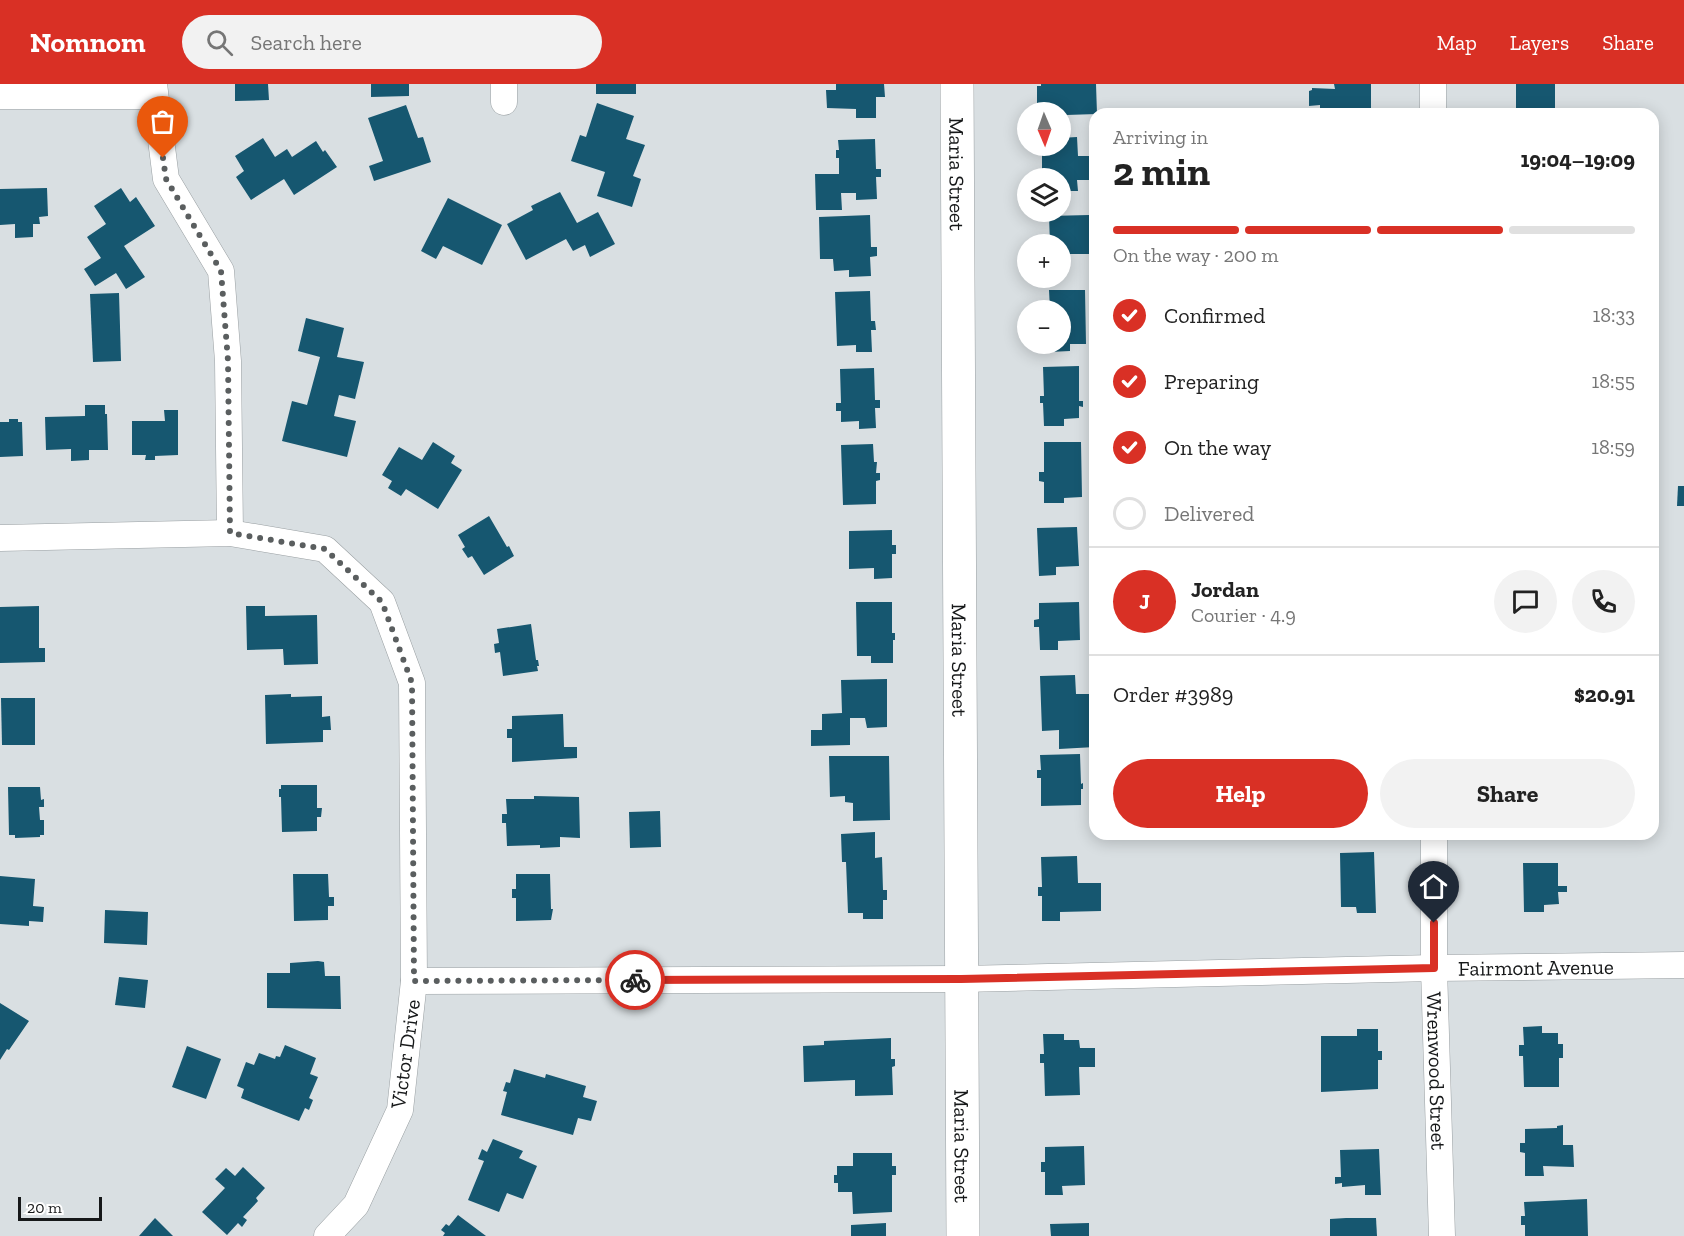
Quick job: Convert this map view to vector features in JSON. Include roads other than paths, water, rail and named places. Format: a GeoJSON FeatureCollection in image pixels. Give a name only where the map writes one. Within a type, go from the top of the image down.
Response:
{"type":"FeatureCollection","features":[{"type":"Feature","properties":{"kind":"street","name":"Maria Street"},"geometry":{"type":"LineString","coordinates":[[957,84],[963,1236]]}},
{"type":"Feature","properties":{"kind":"street"},"geometry":{"type":"LineString","coordinates":[[1433,84],[1433,108]]}},
{"type":"Feature","properties":{"kind":"street"},"geometry":{"type":"LineString","coordinates":[[0,96],[154,90],[166,179],[221,271],[228,361],[230,533],[0,538]]}},
{"type":"Feature","properties":{"kind":"street","name":"Victor Drive"},"geometry":{"type":"LineString","coordinates":[[230,533],[325,549],[383,604],[412,683],[414,981],[400,1110],[356,1205],[327,1236]]}},
{"type":"Feature","properties":{"kind":"street","name":"Wrenwood Street"},"geometry":{"type":"LineString","coordinates":[[1434,840],[1434,968],[1442,1236]]}},
{"type":"Feature","properties":{"kind":"street","name":"Fairmont Avenue"},"geometry":{"type":"LineString","coordinates":[[414,981],[961,979],[1434,968],[1684,965]]}}]}
